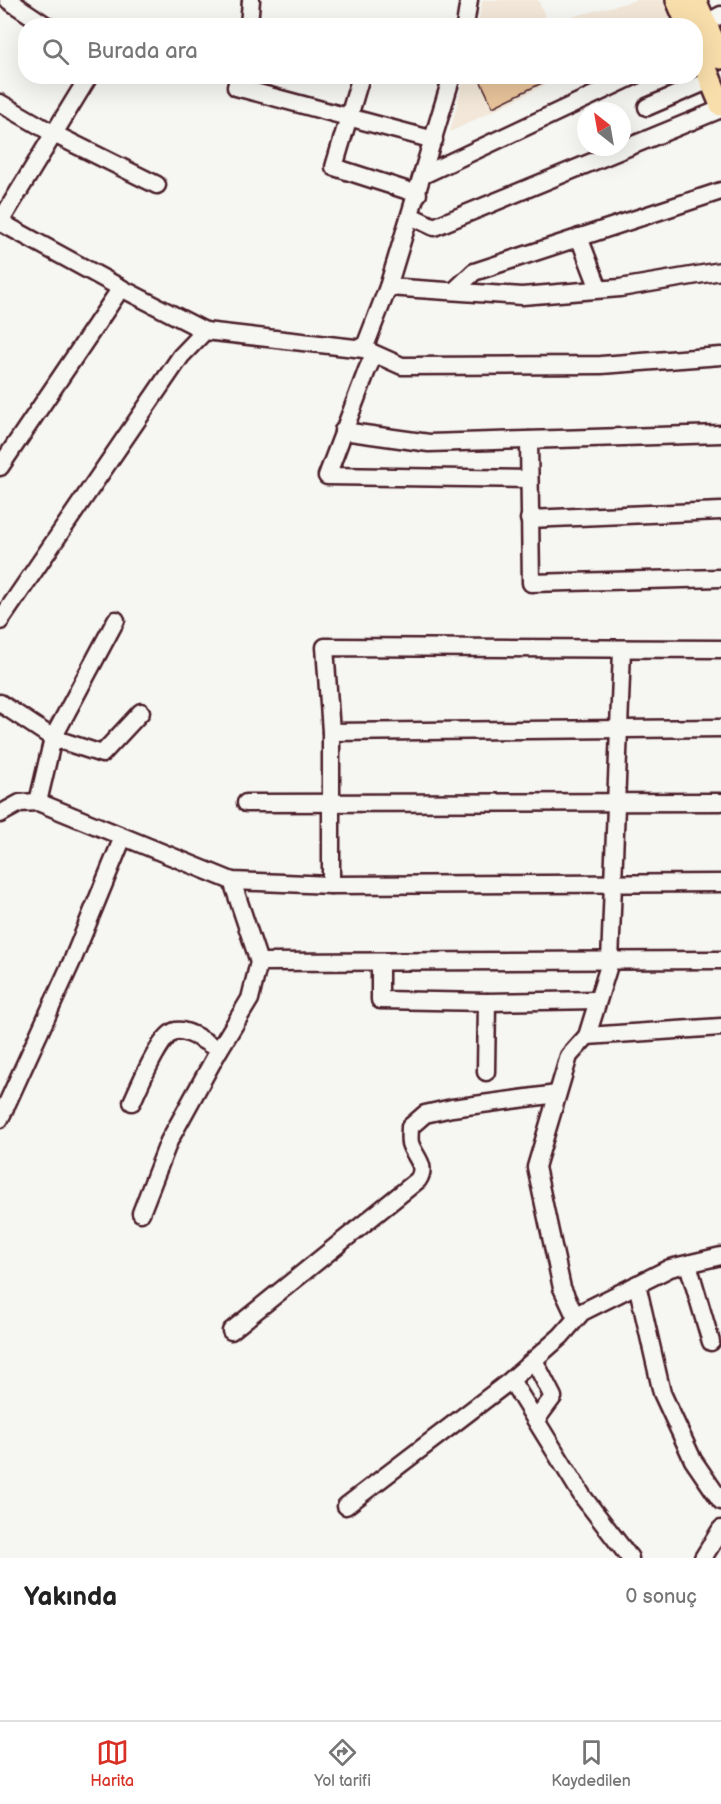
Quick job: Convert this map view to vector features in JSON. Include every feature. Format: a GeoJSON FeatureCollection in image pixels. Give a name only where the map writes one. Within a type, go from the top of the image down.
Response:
{"type":"FeatureCollection","features":[{"type":"Feature","properties":{"kind":"main road"},"geometry":{"type":"LineString","coordinates":[[677,0],[701,18]]}},
{"type":"Feature","properties":{"kind":"main road"},"geometry":{"type":"LineString","coordinates":[[695,0],[721,58]]}},
{"type":"Feature","properties":{"kind":"main road"},"geometry":{"type":"LineString","coordinates":[[703,64],[721,107]]}},
{"type":"Feature","properties":{"kind":"street"},"geometry":{"type":"LineString","coordinates":[[8,0],[35,18]]}},
{"type":"Feature","properties":{"kind":"street"},"geometry":{"type":"LineString","coordinates":[[250,18],[251,0]]}},
{"type":"Feature","properties":{"kind":"street"},"geometry":{"type":"LineString","coordinates":[[467,18],[469,0]]}},
{"type":"Feature","properties":{"kind":"street"},"geometry":{"type":"LineString","coordinates":[[703,83],[710,80]]}},
{"type":"Feature","properties":{"kind":"street"},"geometry":{"type":"LineString","coordinates":[[84,84],[0,222],[205,331],[369,352],[402,366],[601,365],[721,356]]}},
{"type":"Feature","properties":{"kind":"street"},"geometry":{"type":"LineString","coordinates":[[237,84],[236,87],[434,140]]}},
{"type":"Feature","properties":{"kind":"street"},"geometry":{"type":"LineString","coordinates":[[359,84],[334,167],[417,194]]}},
{"type":"Feature","properties":{"kind":"street"},"geometry":{"type":"LineString","coordinates":[[450,84],[388,286],[369,352],[367,370],[327,476],[528,478]]}},
{"type":"Feature","properties":{"kind":"street"},"geometry":{"type":"LineString","coordinates":[[423,175],[617,84]]}},
{"type":"Feature","properties":{"kind":"street"},"geometry":{"type":"LineString","coordinates":[[647,107],[701,84]]}},
{"type":"Feature","properties":{"kind":"street"},"geometry":{"type":"LineString","coordinates":[[0,103],[54,134],[157,185]]}},
{"type":"Feature","properties":{"kind":"street"},"geometry":{"type":"LineString","coordinates":[[411,216],[434,227],[721,107]]}},
{"type":"Feature","properties":{"kind":"street"},"geometry":{"type":"LineString","coordinates":[[454,291],[474,272],[721,191]]}},
{"type":"Feature","properties":{"kind":"street"},"geometry":{"type":"LineString","coordinates":[[579,237],[599,289]]}},
{"type":"Feature","properties":{"kind":"street"},"geometry":{"type":"LineString","coordinates":[[388,286],[522,296],[599,289],[721,271]]}},
{"type":"Feature","properties":{"kind":"street"},"geometry":{"type":"LineString","coordinates":[[0,467],[121,288]]}},
{"type":"Feature","properties":{"kind":"street"},"geometry":{"type":"LineString","coordinates":[[0,621],[181,356],[205,331]]}},
{"type":"Feature","properties":{"kind":"street"},"geometry":{"type":"LineString","coordinates":[[343,431],[429,443],[721,434]]}},
{"type":"Feature","properties":{"kind":"street"},"geometry":{"type":"LineString","coordinates":[[529,440],[531,583],[721,578]]}},
{"type":"Feature","properties":{"kind":"street"},"geometry":{"type":"LineString","coordinates":[[529,519],[721,511]]}},
{"type":"Feature","properties":{"kind":"street"},"geometry":{"type":"LineString","coordinates":[[38,802],[53,738],[116,620]]}},
{"type":"Feature","properties":{"kind":"street"},"geometry":{"type":"LineString","coordinates":[[332,885],[331,732],[325,647],[721,650]]}},
{"type":"Feature","properties":{"kind":"street"},"geometry":{"type":"LineString","coordinates":[[576,1318],[562,1288],[536,1167],[569,1056],[587,1036],[610,962],[622,650]]}},
{"type":"Feature","properties":{"kind":"street"},"geometry":{"type":"LineString","coordinates":[[0,703],[53,738],[102,754],[141,712]]}},
{"type":"Feature","properties":{"kind":"street"},"geometry":{"type":"LineString","coordinates":[[331,732],[721,728]]}},
{"type":"Feature","properties":{"kind":"street"},"geometry":{"type":"LineString","coordinates":[[1,813],[20,803],[38,802],[232,882],[332,885],[721,882]]}},
{"type":"Feature","properties":{"kind":"street"},"geometry":{"type":"LineString","coordinates":[[246,803],[721,802]]}},
{"type":"Feature","properties":{"kind":"street"},"geometry":{"type":"LineString","coordinates":[[0,1119],[73,959],[123,837]]}},
{"type":"Feature","properties":{"kind":"street"},"geometry":{"type":"LineString","coordinates":[[141,1214],[169,1142],[219,1050],[250,999],[259,962],[232,882]]}},
{"type":"Feature","properties":{"kind":"street"},"geometry":{"type":"LineString","coordinates":[[259,962],[721,960]]}},
{"type":"Feature","properties":{"kind":"street"},"geometry":{"type":"LineString","coordinates":[[380,962],[380,1000],[487,1002],[597,1000]]}},
{"type":"Feature","properties":{"kind":"street"},"geometry":{"type":"LineString","coordinates":[[486,1072],[487,1002]]}},
{"type":"Feature","properties":{"kind":"street"},"geometry":{"type":"LineString","coordinates":[[587,1036],[721,1027]]}},
{"type":"Feature","properties":{"kind":"street"},"geometry":{"type":"LineString","coordinates":[[132,1101],[163,1041],[173,1031],[179,1030],[219,1050]]}},
{"type":"Feature","properties":{"kind":"street"},"geometry":{"type":"LineString","coordinates":[[231,1331],[418,1180],[423,1173],[423,1167],[410,1142],[410,1127],[425,1114],[452,1108],[557,1094]]}},
{"type":"Feature","properties":{"kind":"street"},"geometry":{"type":"LineString","coordinates":[[346,1506],[511,1380],[561,1336],[582,1312],[670,1268],[721,1256]]}},
{"type":"Feature","properties":{"kind":"street"},"geometry":{"type":"LineString","coordinates":[[688,1264],[711,1342]]}},
{"type":"Feature","properties":{"kind":"street"},"geometry":{"type":"LineString","coordinates":[[637,1284],[662,1393],[693,1460],[721,1501]]}},
{"type":"Feature","properties":{"kind":"street"},"geometry":{"type":"LineString","coordinates":[[534,1360],[553,1397],[536,1420]]}},
{"type":"Feature","properties":{"kind":"street"},"geometry":{"type":"LineString","coordinates":[[511,1380],[583,1497],[630,1558]]}},
{"type":"Feature","properties":{"kind":"street"},"geometry":{"type":"LineString","coordinates":[[703,1558],[721,1529]]}},
{"type":"Feature","properties":{"kind":"shaded area"},"geometry":{"type":"Polygon","coordinates":[[[483,0],[538,0],[546,18],[479,18],[483,0]]]}},
{"type":"Feature","properties":{"kind":"shaded area"},"geometry":{"type":"Polygon","coordinates":[[[637,0],[665,0],[674,18],[567,18],[637,0]]]}},
{"type":"Feature","properties":{"kind":"shaded area"},"geometry":{"type":"Polygon","coordinates":[[[462,84],[547,84],[450,132],[462,84]]]}},
{"type":"Feature","properties":{"kind":"building"},"geometry":{"type":"Polygon","coordinates":[[[482,84],[540,84],[493,107],[482,84]]]}}]}
